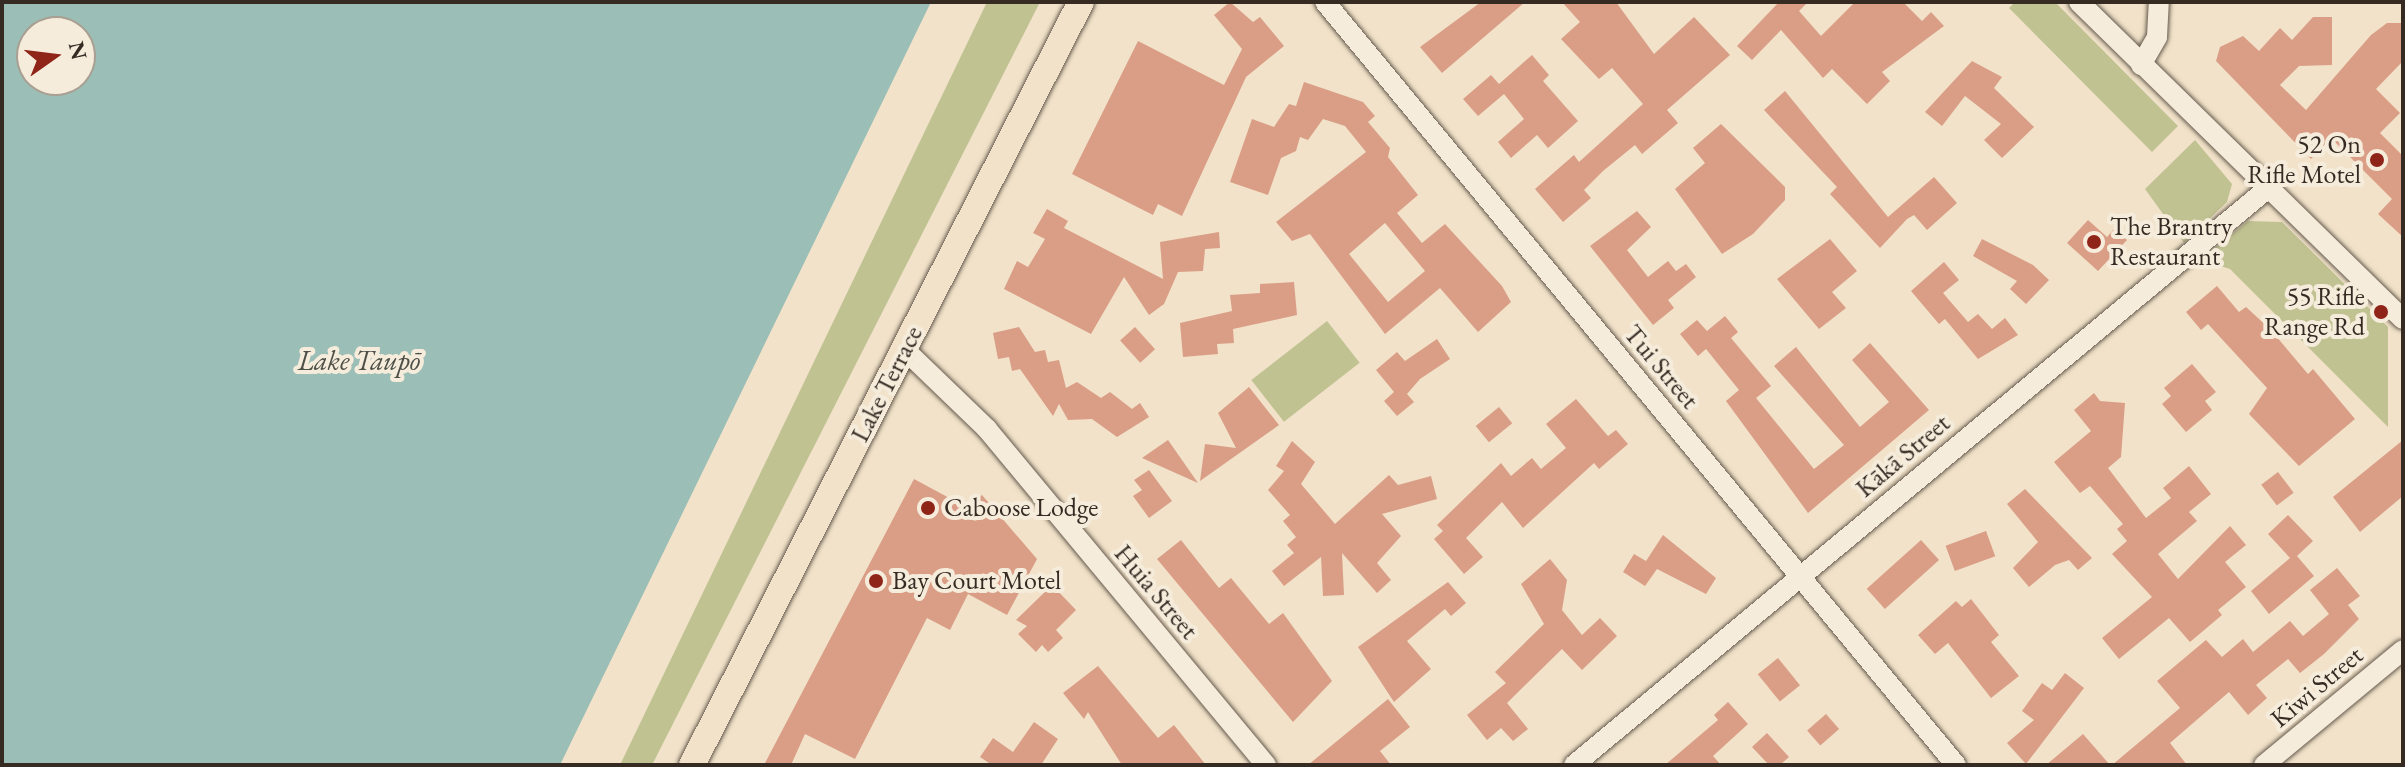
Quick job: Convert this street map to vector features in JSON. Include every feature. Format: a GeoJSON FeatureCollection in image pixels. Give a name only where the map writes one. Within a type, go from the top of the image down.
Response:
{"type":"FeatureCollection","features":[{"type":"Feature","properties":{"kind":"main road","name":"Lake Terrace"},"geometry":{"type":"LineString","coordinates":[[692,765],[1081,2]]}},
{"type":"Feature","properties":{"kind":"street","name":"Tui Street"},"geometry":{"type":"LineString","coordinates":[[1325,2],[1956,765]]}},
{"type":"Feature","properties":{"kind":"street"},"geometry":{"type":"LineString","coordinates":[[2079,2],[2403,319]]}},
{"type":"Feature","properties":{"kind":"street"},"geometry":{"type":"LineString","coordinates":[[2141,65],[2157,37],[2159,2]]}},
{"type":"Feature","properties":{"kind":"street","name":"Kākā Street"},"geometry":{"type":"LineString","coordinates":[[1574,765],[2267,189]]}},
{"type":"Feature","properties":{"kind":"street","name":"Huia Street"},"geometry":{"type":"LineString","coordinates":[[905,350],[987,429],[1266,765]]}},
{"type":"Feature","properties":{"kind":"street","name":"Kiwi Street"},"geometry":{"type":"LineString","coordinates":[[2264,765],[2403,650]]}},
{"type":"Feature","properties":{"kind":"green space"},"geometry":{"type":"Polygon","coordinates":[[[987,2],[1040,2],[652,765],[620,765],[987,2]]]}},
{"type":"Feature","properties":{"kind":"green space"},"geometry":{"type":"Polygon","coordinates":[[[2015,2],[2055,2],[2178,126],[2152,152],[2009,8],[2015,2]]]}},
{"type":"Feature","properties":{"kind":"green space"},"geometry":{"type":"Polygon","coordinates":[[[2195,140],[2232,184],[2227,202],[2184,243],[2145,189],[2195,140]]]}},
{"type":"Feature","properties":{"kind":"green space"},"geometry":{"type":"Polygon","coordinates":[[[2248,221],[2282,222],[2388,327],[2388,427],[2230,269],[2201,260],[2248,221]]]}},
{"type":"Feature","properties":{"kind":"green space"},"geometry":{"type":"Polygon","coordinates":[[[1327,321],[1360,363],[1284,422],[1251,380],[1327,321]]]}},
{"type":"Feature","properties":{"kind":"water","name":"Lake Taupō"},"geometry":{"type":"Polygon","coordinates":[[[2,2],[931,2],[560,765],[2,765],[2,2]]]}},
{"type":"Feature","properties":{"kind":"building"},"geometry":{"type":"Polygon","coordinates":[[[1230,2],[1253,22],[1260,17],[1284,46],[1246,77],[1182,216],[1158,204],[1153,215],[1072,174],[1138,41],[1224,85],[1242,49],[1214,15],[1230,2]]]}},
{"type":"Feature","properties":{"kind":"building"},"geometry":{"type":"Polygon","coordinates":[[[1481,2],[1525,2],[1442,73],[1420,47],[1481,2]]]}},
{"type":"Feature","properties":{"kind":"building"},"geometry":{"type":"Polygon","coordinates":[[[1562,2],[1616,2],[1654,54],[1694,17],[1730,55],[1667,110],[1678,123],[1642,154],[1635,145],[1603,171],[1584,190],[1591,198],[1563,222],[1535,189],[1574,155],[1579,162],[1643,104],[1612,68],[1599,79],[1561,39],[1580,22],[1562,2]]]}},
{"type":"Feature","properties":{"kind":"building"},"geometry":{"type":"Polygon","coordinates":[[[1779,2],[1808,2],[1799,11],[1821,36],[1855,2],[1903,2],[1922,21],[1931,12],[1944,26],[1882,72],[1890,81],[1867,104],[1832,69],[1823,78],[1781,30],[1752,60],[1737,46],[1779,2]]]}},
{"type":"Feature","properties":{"kind":"building"},"geometry":{"type":"Polygon","coordinates":[[[2313,17],[2332,17],[2332,65],[2299,66],[2280,85],[2306,110],[2371,35],[2387,23],[2403,23],[2403,61],[2376,89],[2400,113],[2380,133],[2403,156],[2403,237],[2378,214],[2392,199],[2331,138],[2311,159],[2216,61],[2220,47],[2243,36],[2259,51],[2280,28],[2292,40],[2313,17]]]}},
{"type":"Feature","properties":{"kind":"building"},"geometry":{"type":"Polygon","coordinates":[[[1532,55],[1549,75],[1543,81],[1578,121],[1548,148],[1537,135],[1511,158],[1498,142],[1524,119],[1504,94],[1478,116],[1463,99],[1491,75],[1499,84],[1532,55]]]}},
{"type":"Feature","properties":{"kind":"building"},"geometry":{"type":"Polygon","coordinates":[[[1972,61],[2002,77],[1994,88],[2034,127],[2002,158],[1984,140],[2001,124],[1965,96],[1942,126],[1925,112],[1972,61]]]}},
{"type":"Feature","properties":{"kind":"building"},"geometry":{"type":"Polygon","coordinates":[[[1304,82],[1363,102],[1375,116],[1368,122],[1390,148],[1388,157],[1418,195],[1397,213],[1422,243],[1445,224],[1502,286],[1511,302],[1478,332],[1440,288],[1385,334],[1310,234],[1292,241],[1276,222],[1366,152],[1345,126],[1323,119],[1308,140],[1300,137],[1296,151],[1281,158],[1268,195],[1230,182],[1252,119],[1274,127],[1289,104],[1296,106],[1304,82]],[[1385,223],[1349,254],[1388,302],[1425,271],[1385,223]]]}},
{"type":"Feature","properties":{"kind":"building"},"geometry":{"type":"Polygon","coordinates":[[[1785,91],[1888,217],[1934,177],[1957,203],[1927,230],[1914,215],[1907,219],[1880,248],[1830,194],[1837,187],[1764,110],[1785,91]]]}},
{"type":"Feature","properties":{"kind":"building"},"geometry":{"type":"Polygon","coordinates":[[[1721,124],[1785,187],[1785,200],[1753,234],[1722,254],[1675,189],[1705,163],[1693,148],[1721,124]]]}},
{"type":"Feature","properties":{"kind":"building"},"geometry":{"type":"Polygon","coordinates":[[[1047,209],[1068,221],[1064,228],[1163,279],[1160,242],[1219,232],[1220,248],[1205,249],[1203,271],[1178,272],[1164,304],[1149,315],[1124,277],[1091,334],[1004,289],[1017,261],[1028,267],[1045,239],[1033,233],[1047,209]]]}},
{"type":"Feature","properties":{"kind":"building"},"geometry":{"type":"Polygon","coordinates":[[[1637,211],[1651,227],[1627,250],[1648,277],[1668,261],[1676,271],[1686,264],[1696,277],[1668,300],[1674,308],[1653,325],[1590,246],[1637,211]]]}},
{"type":"Feature","properties":{"kind":"building"},"geometry":{"type":"Polygon","coordinates":[[[2088,220],[2107,237],[2114,229],[2127,240],[2098,271],[2067,243],[2088,220]]]}},
{"type":"Feature","properties":{"kind":"building"},"geometry":{"type":"Polygon","coordinates":[[[1830,239],[1857,271],[1832,292],[1846,308],[1819,329],[1777,279],[1830,239]]]}},
{"type":"Feature","properties":{"kind":"building"},"geometry":{"type":"Polygon","coordinates":[[[1982,239],[2033,265],[2049,280],[2026,304],[2010,289],[2017,281],[1973,256],[1982,239]]]}},
{"type":"Feature","properties":{"kind":"building"},"geometry":{"type":"Polygon","coordinates":[[[1944,262],[1959,280],[1943,293],[1968,322],[1978,314],[1992,329],[2005,318],[2018,335],[1978,359],[1945,319],[1939,324],[1911,291],[1944,262]]]}},
{"type":"Feature","properties":{"kind":"building"},"geometry":{"type":"Polygon","coordinates":[[[1294,282],[1297,315],[1233,329],[1234,343],[1217,344],[1218,354],[1183,357],[1180,323],[1232,311],[1230,295],[1260,293],[1260,284],[1294,282]]]}},
{"type":"Feature","properties":{"kind":"building"},"geometry":{"type":"Polygon","coordinates":[[[2217,286],[2239,312],[2246,307],[2270,329],[2308,374],[2313,369],[2355,419],[2299,466],[2249,414],[2267,388],[2208,324],[2201,330],[2186,312],[2217,286]]]}},
{"type":"Feature","properties":{"kind":"building"},"geometry":{"type":"Polygon","coordinates":[[[1725,316],[1738,332],[1731,338],[1771,386],[1756,398],[1814,469],[1844,445],[1774,366],[1796,347],[1860,427],[1889,402],[1852,360],[1870,343],[1929,410],[1808,513],[1726,401],[1739,390],[1706,349],[1698,356],[1680,334],[1697,320],[1707,331],[1725,316]]]}},
{"type":"Feature","properties":{"kind":"building"},"geometry":{"type":"Polygon","coordinates":[[[1019,327],[1035,352],[1045,350],[1048,362],[1059,360],[1066,388],[1077,382],[1101,398],[1110,392],[1132,409],[1140,403],[1149,417],[1117,437],[1092,419],[1068,420],[1059,404],[1053,416],[1020,369],[1012,371],[1009,357],[998,359],[993,333],[1019,327]]]}},
{"type":"Feature","properties":{"kind":"building"},"geometry":{"type":"Polygon","coordinates":[[[1135,327],[1155,349],[1140,363],[1120,340],[1135,327]]]}},
{"type":"Feature","properties":{"kind":"building"},"geometry":{"type":"Polygon","coordinates":[[[1437,339],[1450,359],[1420,379],[1407,394],[1414,402],[1397,416],[1384,401],[1394,392],[1376,370],[1397,352],[1405,361],[1437,339]]]}},
{"type":"Feature","properties":{"kind":"building"},"geometry":{"type":"Polygon","coordinates":[[[2192,364],[2216,392],[2205,401],[2212,410],[2186,432],[2162,404],[2171,396],[2164,388],[2192,364]]]}},
{"type":"Feature","properties":{"kind":"building"},"geometry":{"type":"Polygon","coordinates":[[[1249,387],[1279,425],[1200,481],[1205,444],[1236,448],[1218,413],[1249,387]]]}},
{"type":"Feature","properties":{"kind":"building"},"geometry":{"type":"Polygon","coordinates":[[[2094,393],[2100,401],[2125,403],[2121,457],[2108,468],[2146,518],[2171,498],[2163,488],[2189,466],[2211,494],[2189,512],[2197,521],[2158,554],[2178,579],[2230,526],[2246,545],[2225,562],[2246,587],[2218,610],[2222,615],[2190,642],[2169,618],[2119,659],[2102,638],[2152,597],[2112,554],[2127,541],[2117,529],[2123,524],[2090,486],[2080,493],[2054,462],[2091,431],[2074,410],[2094,393]]]}},
{"type":"Feature","properties":{"kind":"building"},"geometry":{"type":"Polygon","coordinates":[[[1576,399],[1608,436],[1616,430],[1628,444],[1599,469],[1594,463],[1523,528],[1502,502],[1466,538],[1483,557],[1464,574],[1434,539],[1443,531],[1437,525],[1501,463],[1511,476],[1532,458],[1541,469],[1566,448],[1546,424],[1576,399]]]}},
{"type":"Feature","properties":{"kind":"building"},"geometry":{"type":"Polygon","coordinates":[[[1499,407],[1512,423],[1489,442],[1476,426],[1499,407]]]}},
{"type":"Feature","properties":{"kind":"building"},"geometry":{"type":"Polygon","coordinates":[[[1168,440],[1198,483],[1142,458],[1168,440]]]}},
{"type":"Feature","properties":{"kind":"building"},"geometry":{"type":"Polygon","coordinates":[[[2403,440],[2403,496],[2360,532],[2333,497],[2403,440]]]}},
{"type":"Feature","properties":{"kind":"building"},"geometry":{"type":"Polygon","coordinates":[[[1292,441],[1315,462],[1301,484],[1335,524],[1389,475],[1398,485],[1431,476],[1437,499],[1382,514],[1401,536],[1377,563],[1391,580],[1377,593],[1342,553],[1344,595],[1323,596],[1321,557],[1284,586],[1272,571],[1294,553],[1287,545],[1296,537],[1283,521],[1290,515],[1268,490],[1284,471],[1276,466],[1292,441]]]}},
{"type":"Feature","properties":{"kind":"building"},"geometry":{"type":"Polygon","coordinates":[[[1149,470],[1172,501],[1149,518],[1133,496],[1142,490],[1134,480],[1149,470]]]}},
{"type":"Feature","properties":{"kind":"building"},"geometry":{"type":"Polygon","coordinates":[[[2278,472],[2294,493],[2277,505],[2261,485],[2278,472]]]}},
{"type":"Feature","properties":{"kind":"building"},"geometry":{"type":"Polygon","coordinates":[[[914,479],[966,507],[982,495],[1037,559],[1007,615],[968,594],[950,630],[927,618],[855,759],[805,734],[791,765],[764,765],[914,479]]]}},
{"type":"Feature","properties":{"kind":"building"},"geometry":{"type":"Polygon","coordinates":[[[2025,489],[2092,558],[2078,570],[2069,560],[2055,565],[2029,587],[2013,568],[2038,542],[2007,504],[2025,489]]]}},
{"type":"Feature","properties":{"kind":"building"},"geometry":{"type":"Polygon","coordinates":[[[2288,515],[2313,541],[2297,556],[2314,576],[2269,614],[2251,591],[2290,558],[2268,534],[2288,515]]]}},
{"type":"Feature","properties":{"kind":"building"},"geometry":{"type":"Polygon","coordinates":[[[1986,531],[1995,556],[1955,571],[1946,546],[1986,531]]]}},
{"type":"Feature","properties":{"kind":"building"},"geometry":{"type":"Polygon","coordinates":[[[1663,535],[1716,578],[1706,594],[1657,569],[1645,586],[1623,572],[1634,554],[1646,561],[1663,535]]]}},
{"type":"Feature","properties":{"kind":"building"},"geometry":{"type":"Polygon","coordinates":[[[1181,540],[1219,588],[1231,578],[1269,624],[1283,613],[1332,681],[1293,722],[1157,559],[1181,540]]]}},
{"type":"Feature","properties":{"kind":"building"},"geometry":{"type":"Polygon","coordinates":[[[1921,540],[1939,560],[1885,609],[1867,589],[1921,540]]]}},
{"type":"Feature","properties":{"kind":"building"},"geometry":{"type":"Polygon","coordinates":[[[1550,559],[1567,580],[1562,610],[1582,635],[1600,618],[1617,636],[1582,670],[1562,649],[1507,703],[1528,729],[1513,741],[1501,728],[1487,740],[1467,715],[1506,683],[1495,672],[1544,624],[1521,584],[1550,559]]]}},
{"type":"Feature","properties":{"kind":"building"},"geometry":{"type":"Polygon","coordinates":[[[2337,568],[2360,596],[2348,605],[2359,619],[2324,654],[2300,673],[2288,659],[2256,685],[2267,698],[2248,715],[2229,692],[2170,743],[2187,765],[2112,765],[2180,708],[2157,681],[2206,640],[2222,657],[2243,639],[2253,652],[2290,621],[2303,636],[2329,614],[2310,590],[2337,568]]]}},
{"type":"Feature","properties":{"kind":"building"},"geometry":{"type":"Polygon","coordinates":[[[1448,582],[1466,603],[1451,616],[1445,609],[1407,641],[1431,669],[1394,702],[1358,647],[1448,582]]]}},
{"type":"Feature","properties":{"kind":"building"},"geometry":{"type":"Polygon","coordinates":[[[1052,585],[1076,610],[1056,630],[1063,638],[1048,652],[1042,645],[1036,652],[1018,634],[1027,626],[1016,620],[1052,585]]]}},
{"type":"Feature","properties":{"kind":"building"},"geometry":{"type":"Polygon","coordinates":[[[1971,599],[1999,635],[1991,642],[2019,676],[1991,698],[1948,643],[1935,654],[1918,635],[1956,601],[1962,607],[1971,599]]]}},
{"type":"Feature","properties":{"kind":"building"},"geometry":{"type":"Polygon","coordinates":[[[1778,658],[1800,685],[1780,702],[1758,674],[1778,658]]]}},
{"type":"Feature","properties":{"kind":"building"},"geometry":{"type":"Polygon","coordinates":[[[1098,666],[1158,738],[1174,725],[1206,765],[1122,765],[1088,712],[1084,719],[1063,693],[1098,666]]]}},
{"type":"Feature","properties":{"kind":"building"},"geometry":{"type":"Polygon","coordinates":[[[2065,673],[2084,688],[2026,764],[2007,743],[2034,720],[2022,711],[2042,683],[2052,690],[2065,673]]]}},
{"type":"Feature","properties":{"kind":"building"},"geometry":{"type":"Polygon","coordinates":[[[1388,699],[1410,727],[1380,751],[1391,765],[1308,765],[1388,699]]]}},
{"type":"Feature","properties":{"kind":"building"},"geometry":{"type":"Polygon","coordinates":[[[1728,702],[1748,724],[1713,756],[1721,765],[1665,765],[1718,720],[1714,715],[1728,702]]]}},
{"type":"Feature","properties":{"kind":"building"},"geometry":{"type":"Polygon","coordinates":[[[1826,714],[1839,729],[1820,745],[1807,730],[1826,714]]]}},
{"type":"Feature","properties":{"kind":"building"},"geometry":{"type":"Polygon","coordinates":[[[1034,722],[1058,739],[1041,765],[992,765],[980,757],[993,738],[1013,752],[1034,722]]]}},
{"type":"Feature","properties":{"kind":"building"},"geometry":{"type":"Polygon","coordinates":[[[1767,733],[1789,757],[1780,765],[1769,765],[1752,747],[1767,733]]]}},
{"type":"Feature","properties":{"kind":"building"},"geometry":{"type":"Polygon","coordinates":[[[2083,734],[2110,765],[2046,765],[2083,734]]]}},
{"type":"Feature","properties":{"kind":"place","name":"52 On Rifle Motel"},"geometry":{"type":"Point","coordinates":[2377,160]}},
{"type":"Feature","properties":{"kind":"place","name":"The Brantry Restaurant"},"geometry":{"type":"Point","coordinates":[2094,242]}},
{"type":"Feature","properties":{"kind":"place","name":"55 Rifle Range Rd"},"geometry":{"type":"Point","coordinates":[2381,312]}},
{"type":"Feature","properties":{"kind":"place","name":"Caboose Lodge"},"geometry":{"type":"Point","coordinates":[928,508]}},
{"type":"Feature","properties":{"kind":"place","name":"Bay Court Motel"},"geometry":{"type":"Point","coordinates":[876,581]}}]}
